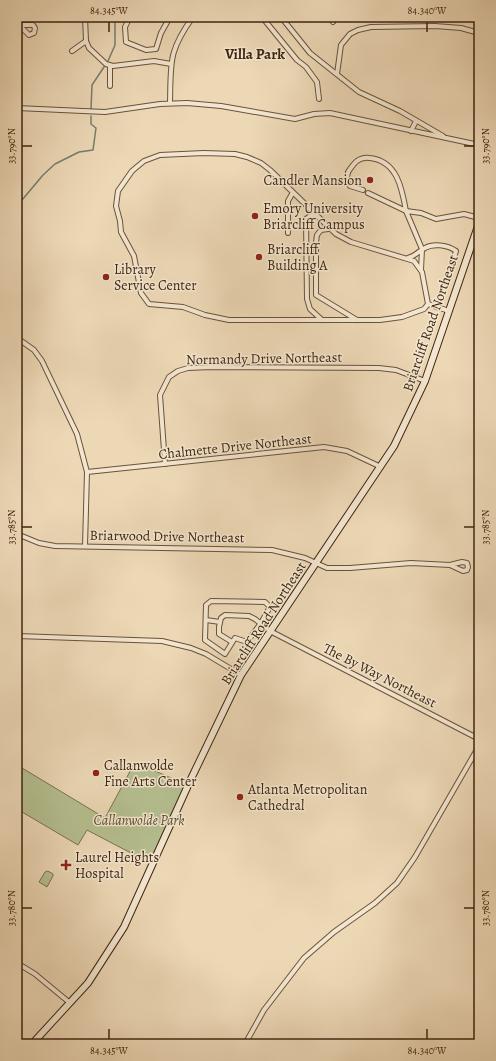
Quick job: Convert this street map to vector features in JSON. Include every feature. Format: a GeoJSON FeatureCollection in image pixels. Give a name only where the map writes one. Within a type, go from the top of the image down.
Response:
{"type":"FeatureCollection","features":[{"type":"Feature","properties":{"kind":"main road","name":"Briarcliff Road Northeast"},"geometry":{"type":"LineString","coordinates":[[32,1044],[95,974],[124,927],[190,781],[241,675],[382,467],[425,381],[479,222]]}},
{"type":"Feature","properties":{"kind":"street"},"geometry":{"type":"LineString","coordinates":[[85,17],[86,40],[89,48],[110,66],[154,61],[171,64]]}},
{"type":"Feature","properties":{"kind":"street"},"geometry":{"type":"LineString","coordinates":[[130,17],[125,27],[126,42],[146,50],[153,50],[157,47],[161,32],[170,17]]}},
{"type":"Feature","properties":{"kind":"street"},"geometry":{"type":"LineString","coordinates":[[170,103],[171,64],[173,50],[180,34],[193,17]]}},
{"type":"Feature","properties":{"kind":"street"},"geometry":{"type":"LineString","coordinates":[[262,17],[317,82],[319,99]]}},
{"type":"Feature","properties":{"kind":"street"},"geometry":{"type":"LineString","coordinates":[[282,17],[294,35],[310,53],[359,92],[400,111],[447,138]]}},
{"type":"Feature","properties":{"kind":"street"},"geometry":{"type":"LineString","coordinates":[[329,17],[333,22]]}},
{"type":"Feature","properties":{"kind":"street"},"geometry":{"type":"LineString","coordinates":[[337,74],[341,45],[345,39],[358,30],[371,27],[435,26],[461,28],[479,33]]}},
{"type":"Feature","properties":{"kind":"street"},"geometry":{"type":"LineString","coordinates":[[72,51],[86,40]]}},
{"type":"Feature","properties":{"kind":"street"},"geometry":{"type":"LineString","coordinates":[[110,66],[110,86]]}},
{"type":"Feature","properties":{"kind":"street"},"geometry":{"type":"LineString","coordinates":[[17,108],[105,112],[170,103],[209,105],[295,118],[314,114],[330,113],[479,145]]}},
{"type":"Feature","properties":{"kind":"street"},"geometry":{"type":"LineString","coordinates":[[412,131],[416,121]]}},
{"type":"Feature","properties":{"kind":"street"},"geometry":{"type":"LineString","coordinates":[[421,270],[414,261],[408,258],[351,242],[328,229],[270,170],[261,163],[247,157],[219,153],[166,154],[150,158],[132,171],[118,191],[116,206],[121,232],[134,256],[141,293],[149,304],[183,307],[205,315],[229,320],[357,320],[396,318],[424,309],[428,304]]}},
{"type":"Feature","properties":{"kind":"street"},"geometry":{"type":"LineString","coordinates":[[364,190],[350,186],[346,180],[348,172],[356,162],[364,157],[387,162],[399,181],[406,210],[422,249],[421,270],[428,304]]}},
{"type":"Feature","properties":{"kind":"street"},"geometry":{"type":"LineString","coordinates":[[368,193],[406,210],[436,218],[464,214],[479,218]]}},
{"type":"Feature","properties":{"kind":"street"},"geometry":{"type":"LineString","coordinates":[[288,233],[288,201],[292,194]]}},
{"type":"Feature","properties":{"kind":"street"},"geometry":{"type":"LineString","coordinates":[[304,205],[306,219],[306,299],[310,309],[323,320]]}},
{"type":"Feature","properties":{"kind":"street"},"geometry":{"type":"LineString","coordinates":[[306,219],[310,216],[316,216]]}},
{"type":"Feature","properties":{"kind":"street"},"geometry":{"type":"LineString","coordinates":[[328,229],[321,230],[316,238],[316,295],[357,320]]}},
{"type":"Feature","properties":{"kind":"street"},"geometry":{"type":"LineString","coordinates":[[408,258],[431,245],[453,249],[456,254],[452,265]]}},
{"type":"Feature","properties":{"kind":"street"},"geometry":{"type":"LineString","coordinates":[[428,304],[449,311]]}},
{"type":"Feature","properties":{"kind":"street"},"geometry":{"type":"LineString","coordinates":[[17,338],[34,350],[49,374],[78,434],[87,472],[85,546]]}},
{"type":"Feature","properties":{"kind":"street","name":"Normandy Drive Northeast"},"geometry":{"type":"LineString","coordinates":[[165,464],[160,395],[169,377],[181,369],[212,367],[379,368],[396,370],[425,381]]}},
{"type":"Feature","properties":{"kind":"street","name":"Chalmette Drive Northeast"},"geometry":{"type":"LineString","coordinates":[[87,472],[324,447],[347,451],[382,467]]}},
{"type":"Feature","properties":{"kind":"street","name":"Briarwood Drive Northeast"},"geometry":{"type":"LineString","coordinates":[[17,534],[28,540],[44,545],[265,549],[286,552],[327,568],[411,563],[450,565]]}},
{"type":"Feature","properties":{"kind":"street"},"geometry":{"type":"LineString","coordinates":[[211,601],[265,602],[270,606],[261,623],[248,642],[235,638],[225,654],[205,640],[206,605],[211,601]]}},
{"type":"Feature","properties":{"kind":"street","name":"The By Way Northeast"},"geometry":{"type":"LineString","coordinates":[[220,622],[225,615],[253,617],[270,631],[479,739]]}},
{"type":"Feature","properties":{"kind":"street"},"geometry":{"type":"LineString","coordinates":[[206,620],[220,622],[219,634],[232,642]]}},
{"type":"Feature","properties":{"kind":"street"},"geometry":{"type":"LineString","coordinates":[[17,636],[155,640],[191,648],[211,656],[241,675]]}},
{"type":"Feature","properties":{"kind":"street"},"geometry":{"type":"LineString","coordinates":[[211,656],[215,648]]}},
{"type":"Feature","properties":{"kind":"street"},"geometry":{"type":"LineString","coordinates":[[245,1044],[264,1010],[304,958],[334,932],[376,903],[397,883],[415,857],[479,746]]}},
{"type":"Feature","properties":{"kind":"street"},"geometry":{"type":"LineString","coordinates":[[17,963],[35,974],[70,1003]]}},
{"type":"Feature","properties":{"kind":"green space","name":"Callanwolde Park"},"geometry":{"type":"Polygon","coordinates":[[[135,762],[189,786],[152,864],[87,830],[78,845],[17,809],[17,765],[105,818],[135,762]]]}},
{"type":"Feature","properties":{"kind":"green space"},"geometry":{"type":"Polygon","coordinates":[[[48,871],[53,874],[53,876],[47,887],[39,882],[45,872],[48,871]]]}},
{"type":"Feature","properties":{"kind":"waterway"},"geometry":{"type":"LineString","coordinates":[[108,61],[115,45],[115,17]]}},
{"type":"Feature","properties":{"kind":"waterway"},"geometry":{"type":"LineString","coordinates":[[91,109],[92,85],[104,67]]}},
{"type":"Feature","properties":{"kind":"waterway"},"geometry":{"type":"LineString","coordinates":[[17,206],[43,175],[55,164],[79,152],[93,150],[96,128],[91,124],[91,116]]}},
{"type":"Feature","properties":{"kind":"place","name":"Candler Mansion"},"geometry":{"type":"Point","coordinates":[370,180]}},
{"type":"Feature","properties":{"kind":"place","name":"Emory University Briarcliff Campus"},"geometry":{"type":"Point","coordinates":[255,216]}},
{"type":"Feature","properties":{"kind":"place","name":"Briarcliff Building A"},"geometry":{"type":"Point","coordinates":[259,257]}},
{"type":"Feature","properties":{"kind":"place","name":"Library Service Center"},"geometry":{"type":"Point","coordinates":[106,277]}},
{"type":"Feature","properties":{"kind":"place","name":"Callanwolde Fine Arts Center"},"geometry":{"type":"Point","coordinates":[96,773]}},
{"type":"Feature","properties":{"kind":"place","name":"Atlanta Metropolitan Cathedral"},"geometry":{"type":"Point","coordinates":[240,797]}},
{"type":"Feature","properties":{"kind":"place","name":"Laurel Heights Hospital"},"geometry":{"type":"Point","coordinates":[66,865]}},
{"type":"Feature","properties":{"kind":"district","name":"Villa Park"},"geometry":{"type":"Point","coordinates":[255,54]}}]}
